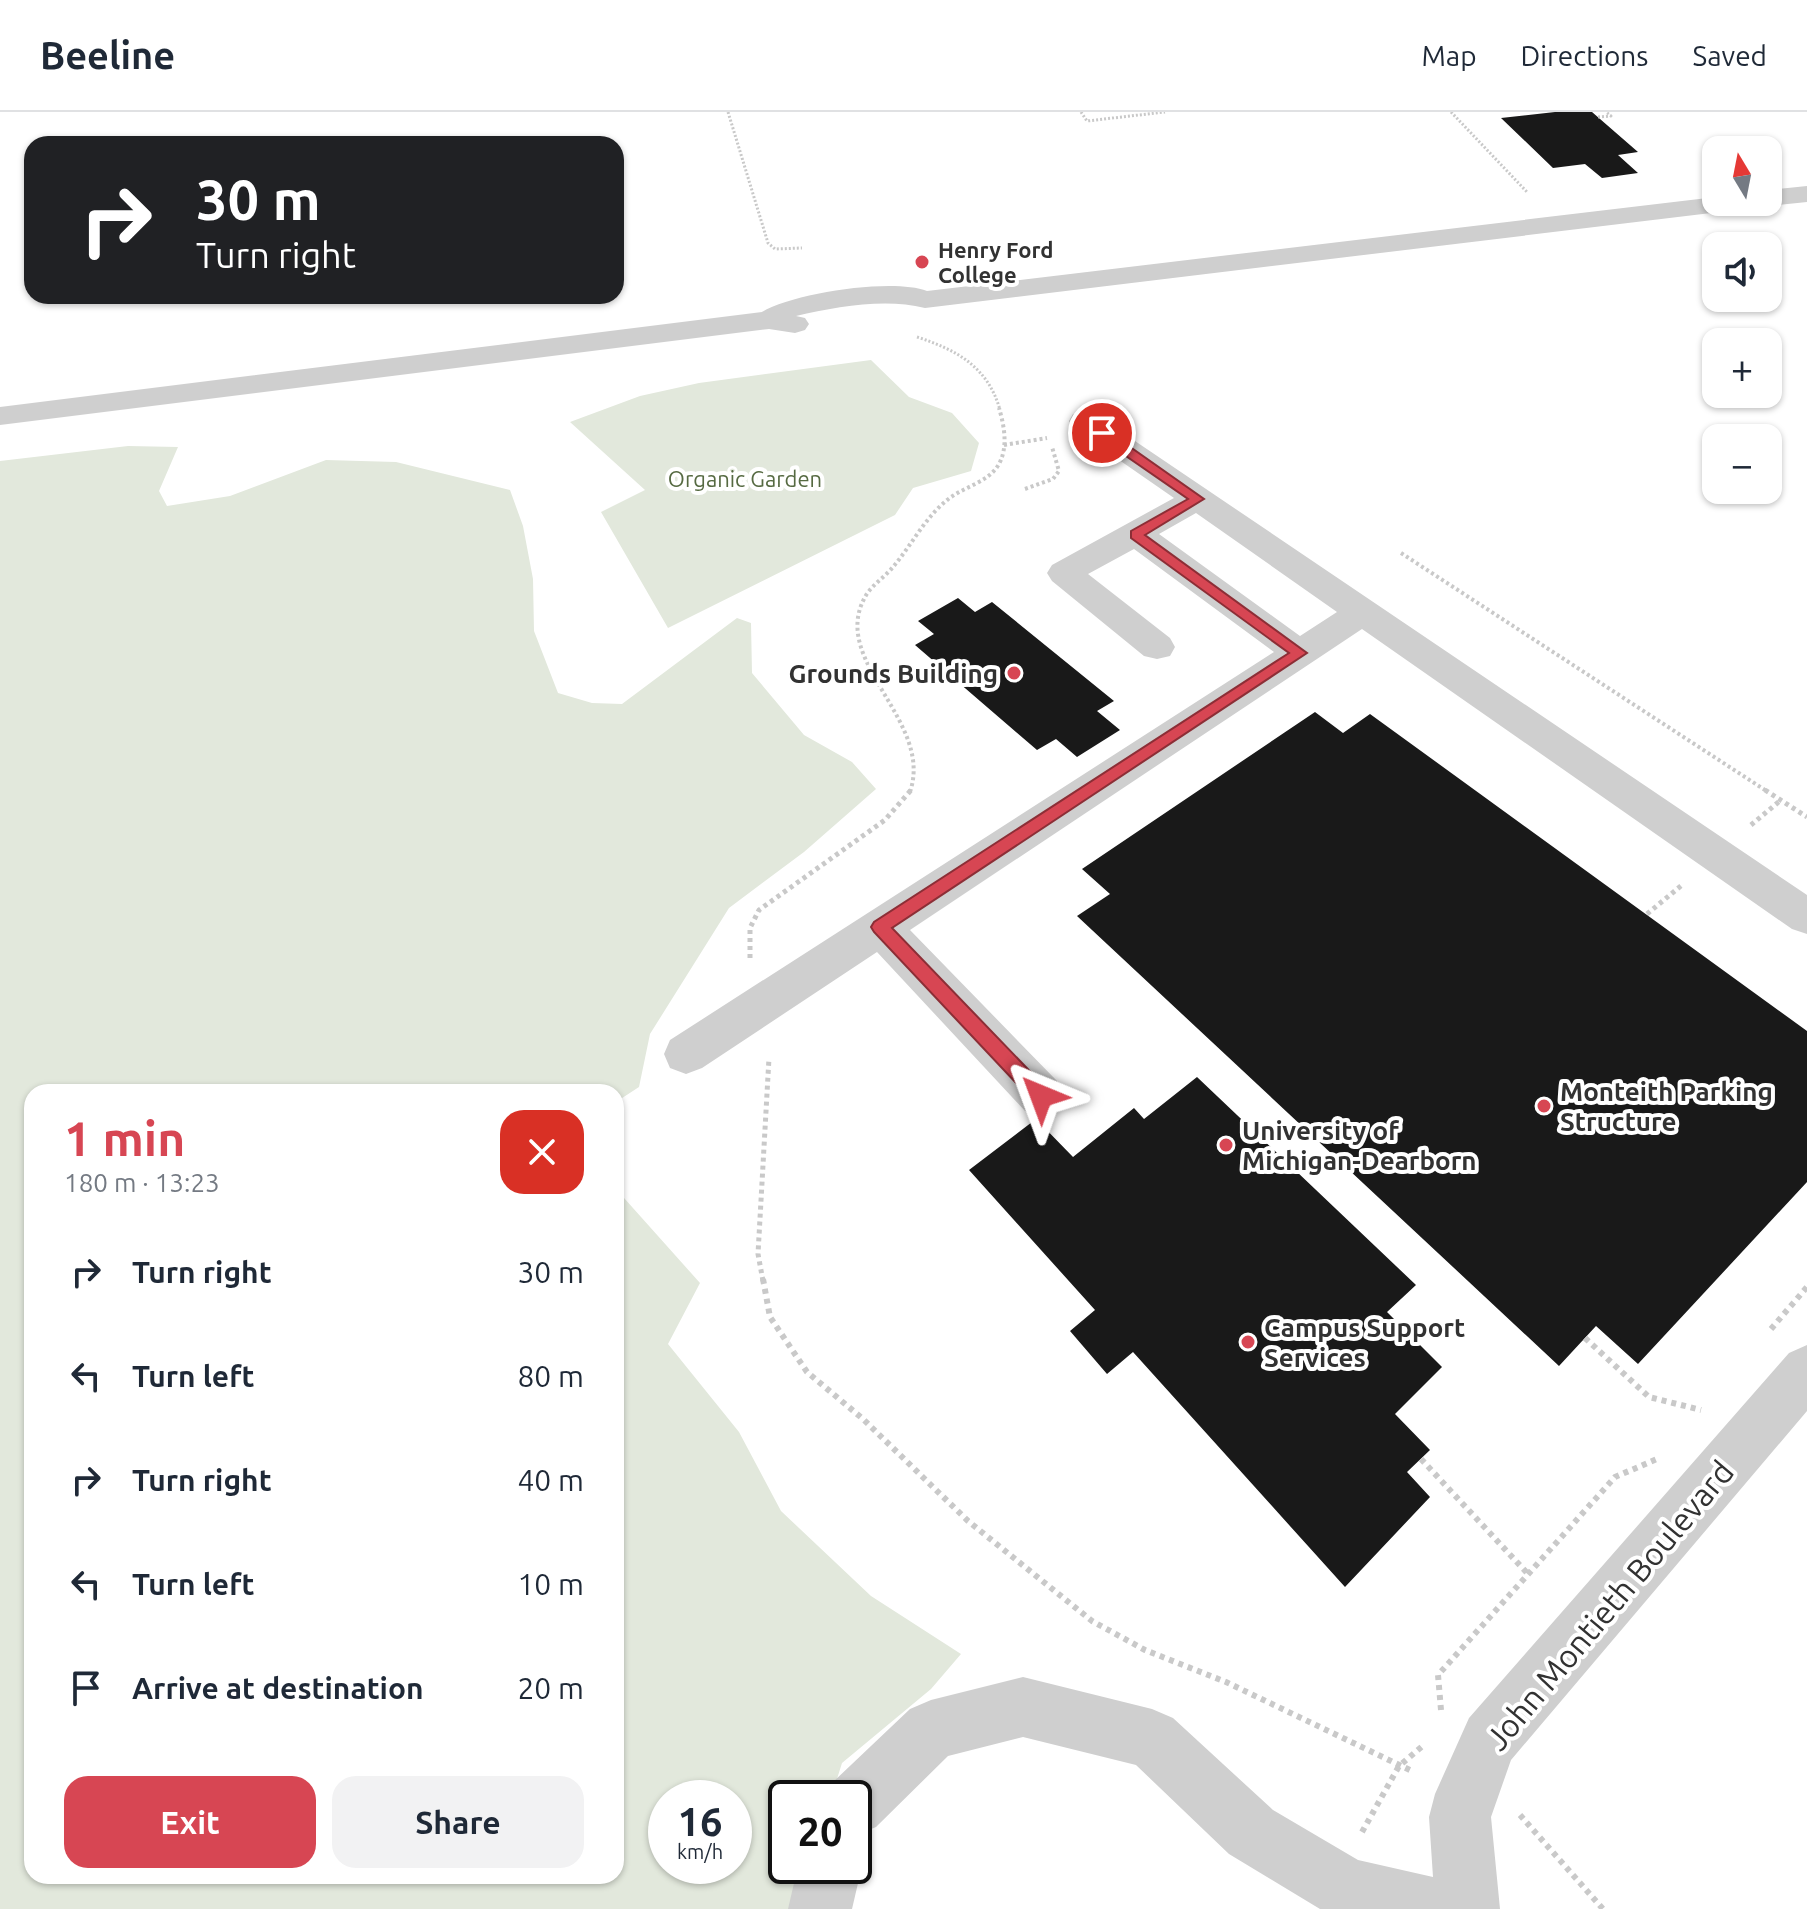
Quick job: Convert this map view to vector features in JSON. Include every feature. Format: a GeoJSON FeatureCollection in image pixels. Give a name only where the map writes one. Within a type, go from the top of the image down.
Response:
{"type":"FeatureCollection","features":[{"type":"Feature","properties":{"kind":"street"},"geometry":{"type":"LineString","coordinates":[[1782,197],[1807,194]]}},
{"type":"Feature","properties":{"kind":"street"},"geometry":{"type":"LineString","coordinates":[[0,416],[769,320],[794,325],[913,310],[925,300],[1702,206]]}},
{"type":"Feature","properties":{"kind":"street"},"geometry":{"type":"LineString","coordinates":[[1084,421],[1807,917]]}},
{"type":"Feature","properties":{"kind":"street"},"geometry":{"type":"LineString","coordinates":[[1157,647],[1064,573],[1197,499]]}},
{"type":"Feature","properties":{"kind":"street"},"geometry":{"type":"LineString","coordinates":[[1136,534],[1299,653]]}},
{"type":"Feature","properties":{"kind":"street"},"geometry":{"type":"LineString","coordinates":[[686,1054],[1362,612]]}},
{"type":"Feature","properties":{"kind":"street"},"geometry":{"type":"LineString","coordinates":[[880,927],[1041,1096]]}},
{"type":"Feature","properties":{"kind":"street","name":"John Montieth Boulevard"},"geometry":{"type":"LineString","coordinates":[[1468,1909],[1460,1817],[1466,1794],[1490,1739],[1807,1371]]}},
{"type":"Feature","properties":{"kind":"street"},"geometry":{"type":"LineString","coordinates":[[872,1787],[931,1730],[1023,1707],[1152,1739],[1251,1832],[1347,1889],[1433,1909]]}},
{"type":"Feature","properties":{"kind":"street"},"geometry":{"type":"LineString","coordinates":[[820,1909],[826,1884]]}},
{"type":"Feature","properties":{"kind":"path"},"geometry":{"type":"LineString","coordinates":[[728,112],[768,243],[775,249],[802,248]]}},
{"type":"Feature","properties":{"kind":"path"},"geometry":{"type":"LineString","coordinates":[[1081,112],[1087,121],[1165,112]]}},
{"type":"Feature","properties":{"kind":"path"},"geometry":{"type":"LineString","coordinates":[[1451,112],[1528,191],[1524,196]]}},
{"type":"Feature","properties":{"kind":"path"},"geometry":{"type":"LineString","coordinates":[[1598,117],[1611,116],[1606,112]]}},
{"type":"Feature","properties":{"kind":"path"},"geometry":{"type":"LineString","coordinates":[[1025,489],[1053,479],[1059,471],[1052,450],[1052,438]]}},
{"type":"Feature","properties":{"kind":"path"},"geometry":{"type":"LineString","coordinates":[[1401,553],[1807,817]]}},
{"type":"Feature","properties":{"kind":"path"},"geometry":{"type":"LineString","coordinates":[[1749,827],[1781,800]]}},
{"type":"Feature","properties":{"kind":"path"},"geometry":{"type":"LineString","coordinates":[[1647,914],[1690,878]]}},
{"type":"Feature","properties":{"kind":"path"},"geometry":{"type":"LineString","coordinates":[[1585,1338],[1649,1397],[1701,1410]]}},
{"type":"Feature","properties":{"kind":"path"},"geometry":{"type":"LineString","coordinates":[[1421,1459],[1528,1574]]}},
{"type":"Feature","properties":{"kind":"green space","name":"Organic Garden"},"geometry":{"type":"Polygon","coordinates":[[[871,360],[909,397],[952,413],[979,443],[971,471],[913,488],[895,515],[668,628],[601,512],[645,490],[570,422],[640,396],[699,383],[871,360]]]}},
{"type":"Feature","properties":{"kind":"green space"},"geometry":{"type":"Polygon","coordinates":[[[128,446],[178,447],[159,491],[167,506],[230,496],[326,460],[396,462],[510,490],[523,526],[533,579],[534,631],[558,693],[592,703],[622,704],[737,618],[751,623],[752,673],[804,735],[852,762],[876,789],[804,852],[729,908],[650,1034],[639,1087],[624,1097],[624,1084],[24,1084],[24,1884],[624,1884],[624,1198],[700,1283],[668,1344],[739,1432],[781,1511],[871,1596],[961,1654],[931,1689],[842,1763],[837,1780],[768,1780],[768,1884],[804,1884],[796,1909],[0,1909],[0,461],[128,446]]]}},
{"type":"Feature","properties":{"kind":"building"},"geometry":{"type":"Polygon","coordinates":[[[1555,112],[1592,112],[1638,152],[1618,155],[1638,173],[1602,178],[1585,164],[1553,168],[1501,118],[1555,112]]]}},
{"type":"Feature","properties":{"kind":"building","name":"Grounds Building"},"geometry":{"type":"Polygon","coordinates":[[[958,598],[975,612],[992,602],[1114,701],[1097,711],[1120,730],[1077,757],[1056,739],[1037,750],[915,645],[934,634],[918,621],[958,598]]]}},
{"type":"Feature","properties":{"kind":"building","name":"Monteith Parking Structure"},"geometry":{"type":"Polygon","coordinates":[[[1315,712],[1343,733],[1370,714],[1807,1031],[1807,1182],[1638,1364],[1596,1326],[1559,1366],[1077,916],[1110,894],[1082,869],[1315,712]]]}},
{"type":"Feature","properties":{"kind":"building","name":"Campus Support Services"},"geometry":{"type":"Polygon","coordinates":[[[1197,1077],[1416,1285],[1387,1312],[1442,1367],[1395,1414],[1430,1450],[1407,1472],[1430,1497],[1345,1587],[1133,1352],[1107,1374],[1070,1331],[1095,1310],[969,1170],[1036,1119],[1073,1157],[1134,1108],[1144,1119],[1197,1077]]]}},
{"type":"Feature","properties":{"kind":"place","name":"Henry Ford College"},"geometry":{"type":"Point","coordinates":[922,262]}},
{"type":"Feature","properties":{"kind":"place","name":"Grounds Building"},"geometry":{"type":"Point","coordinates":[1014,673]}},
{"type":"Feature","properties":{"kind":"place","name":"Monteith Parking Structure"},"geometry":{"type":"Point","coordinates":[1544,1106]}},
{"type":"Feature","properties":{"kind":"place","name":"University of Michigan-Dearborn"},"geometry":{"type":"Point","coordinates":[1226,1145]}},
{"type":"Feature","properties":{"kind":"place","name":"Campus Support Services"},"geometry":{"type":"Point","coordinates":[1248,1342]}},
{"type":"Feature","properties":{"kind":"route"},"geometry":{"type":"LineString","coordinates":[[1041,1096],[880,927],[1299,653],[1136,534],[1197,499],[1102,433]]}}]}
